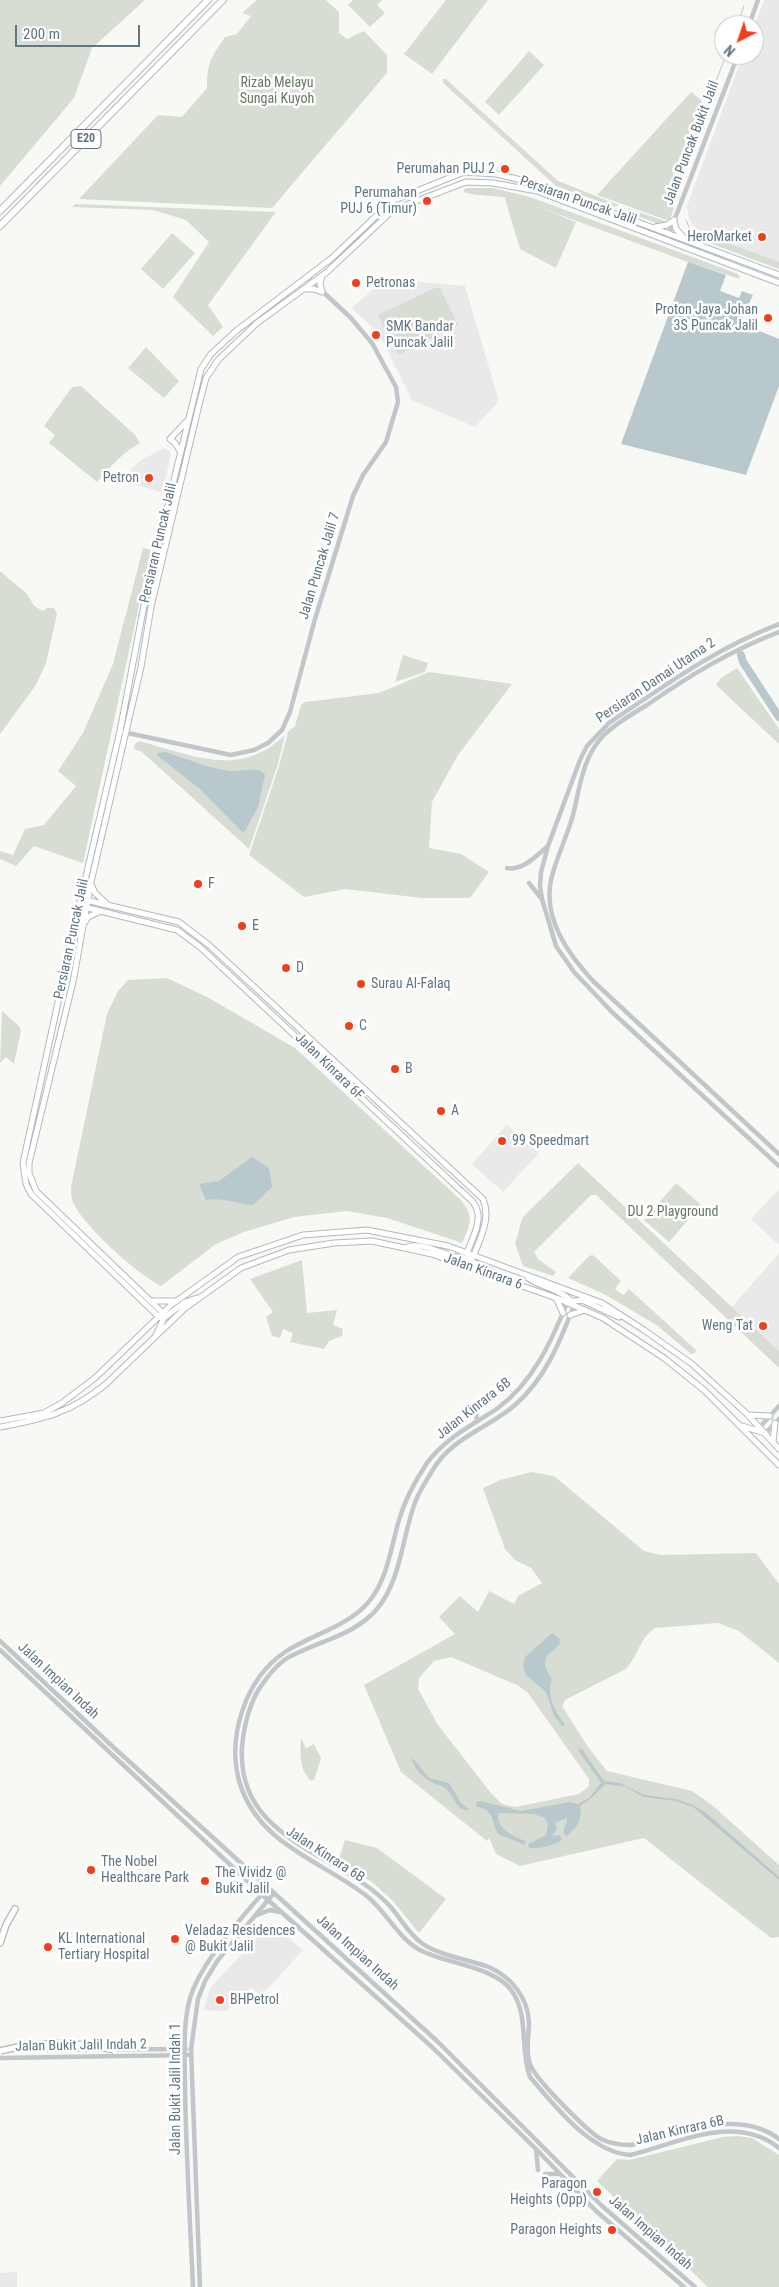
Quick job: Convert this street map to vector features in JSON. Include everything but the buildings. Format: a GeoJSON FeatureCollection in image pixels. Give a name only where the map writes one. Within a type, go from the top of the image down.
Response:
{"type":"FeatureCollection","features":[{"type":"Feature","properties":{"kind":"highway","name":"E20"},"geometry":{"type":"LineString","coordinates":[[0,211],[208,0]]}},
{"type":"Feature","properties":{"kind":"highway","name":"E20"},"geometry":{"type":"LineString","coordinates":[[0,226],[223,0]]}},
{"type":"Feature","properties":{"kind":"highway"},"geometry":{"type":"LineString","coordinates":[[0,1942],[6,1925],[15,1909]]}},
{"type":"Feature","properties":{"kind":"highway"},"geometry":{"type":"LineString","coordinates":[[0,2051],[17,2046],[93,2044],[114,2050]]}},
{"type":"Feature","properties":{"kind":"main road","name":"Persiaran Puncak Jalil"},"geometry":{"type":"LineString","coordinates":[[162,1316],[151,1301],[45,1200],[30,1180],[29,1163],[65,1015],[84,924],[87,900],[123,732],[146,594],[201,369],[211,354],[236,331],[308,277],[344,247],[392,201],[464,172],[497,174],[533,183],[652,227],[668,236],[687,240],[779,275]]}},
{"type":"Feature","properties":{"kind":"main road","name":"Persiaran Puncak Jalil"},"geometry":{"type":"LineString","coordinates":[[162,1316],[151,1310],[41,1204],[26,1184],[23,1174],[24,1156],[80,898],[141,667],[151,608],[206,378],[218,360],[234,343],[313,283],[393,210],[466,182],[493,183],[537,191],[668,236],[779,282]]}},
{"type":"Feature","properties":{"kind":"main road"},"geometry":{"type":"LineString","coordinates":[[652,227],[667,225],[674,220],[676,229],[687,240]]}},
{"type":"Feature","properties":{"kind":"main road"},"geometry":{"type":"LineString","coordinates":[[322,275],[320,283],[322,292]]}},
{"type":"Feature","properties":{"kind":"main road"},"geometry":{"type":"LineString","coordinates":[[303,290],[313,289],[322,292]]}},
{"type":"Feature","properties":{"kind":"main road"},"geometry":{"type":"LineString","coordinates":[[180,452],[175,443],[170,440],[188,420]]}},
{"type":"Feature","properties":{"kind":"main road"},"geometry":{"type":"LineString","coordinates":[[91,882],[95,893],[108,904]]}},
{"type":"Feature","properties":{"kind":"main road","name":"Jalan Kinrara 6F"},"geometry":{"type":"LineString","coordinates":[[80,898],[180,922],[209,944],[482,1198],[486,1206],[486,1220],[478,1243],[470,1255]]}},
{"type":"Feature","properties":{"kind":"main road","name":"Jalan Kinrara 6F"},"geometry":{"type":"LineString","coordinates":[[79,906],[177,930],[192,940],[477,1207],[479,1216],[470,1255]]}},
{"type":"Feature","properties":{"kind":"main road"},"geometry":{"type":"LineString","coordinates":[[84,924],[92,914],[105,912]]}},
{"type":"Feature","properties":{"kind":"main road"},"geometry":{"type":"LineString","coordinates":[[233,978],[239,972]]}},
{"type":"Feature","properties":{"kind":"main road"},"geometry":{"type":"LineString","coordinates":[[55,1020],[65,1015]]}},
{"type":"Feature","properties":{"kind":"main road"},"geometry":{"type":"LineString","coordinates":[[368,1104],[373,1098]]}},
{"type":"Feature","properties":{"kind":"main road","name":"Jalan Kinrara 6"},"geometry":{"type":"LineString","coordinates":[[162,1316],[177,1301],[238,1257],[303,1235],[374,1231],[455,1249],[602,1303],[692,1364],[747,1414],[779,1449]]}},
{"type":"Feature","properties":{"kind":"main road"},"geometry":{"type":"LineString","coordinates":[[455,1249],[463,1248],[472,1240]]}},
{"type":"Feature","properties":{"kind":"main road","name":"Jalan Kinrara 6"},"geometry":{"type":"LineString","coordinates":[[156,1335],[197,1298],[241,1268],[289,1250],[334,1243],[372,1241],[432,1254],[512,1282],[570,1303],[620,1328],[664,1358],[704,1390],[779,1465]]}},
{"type":"Feature","properties":{"kind":"main road"},"geometry":{"type":"LineString","coordinates":[[478,1243],[480,1255],[483,1259]]}},
{"type":"Feature","properties":{"kind":"main road"},"geometry":{"type":"LineString","coordinates":[[405,1248],[422,1247],[463,1258],[470,1255],[512,1282]]}},
{"type":"Feature","properties":{"kind":"main road"},"geometry":{"type":"LineString","coordinates":[[516,1272],[545,1288],[564,1295],[570,1303],[582,1300],[631,1321]]}},
{"type":"Feature","properties":{"kind":"main road"},"geometry":{"type":"LineString","coordinates":[[0,1421],[44,1413],[56,1406],[95,1378],[162,1316],[185,1302],[197,1298]]}},
{"type":"Feature","properties":{"kind":"main road"},"geometry":{"type":"LineString","coordinates":[[556,1298],[563,1313]]}},
{"type":"Feature","properties":{"kind":"main road"},"geometry":{"type":"LineString","coordinates":[[151,1301],[164,1303],[177,1301]]}},
{"type":"Feature","properties":{"kind":"main road"},"geometry":{"type":"LineString","coordinates":[[151,1310],[153,1316],[152,1324]]}},
{"type":"Feature","properties":{"kind":"main road"},"geometry":{"type":"LineString","coordinates":[[570,1315],[586,1310]]}},
{"type":"Feature","properties":{"kind":"main road"},"geometry":{"type":"LineString","coordinates":[[0,1427],[46,1418],[78,1403],[106,1384],[156,1335],[162,1316]]}},
{"type":"Feature","properties":{"kind":"main road"},"geometry":{"type":"LineString","coordinates":[[747,1414],[752,1417],[770,1416]]}},
{"type":"Feature","properties":{"kind":"main road"},"geometry":{"type":"LineString","coordinates":[[773,1442],[777,1421]]}},
{"type":"Feature","properties":{"kind":"main road"},"geometry":{"type":"LineString","coordinates":[[739,1424],[761,1431],[762,1446]]}},
{"type":"Feature","properties":{"kind":"street"},"geometry":{"type":"LineString","coordinates":[[753,15],[758,0]]}},
{"type":"Feature","properties":{"kind":"street","name":"Jalan Puncak Bukit Jalil"},"geometry":{"type":"LineString","coordinates":[[668,236],[734,65]]}},
{"type":"Feature","properties":{"kind":"street","name":"Jalan Puncak Jalil 7"},"geometry":{"type":"LineString","coordinates":[[123,732],[231,755],[254,750],[268,743],[282,730],[290,712],[315,619],[353,496],[363,475],[386,442],[398,402],[396,387],[372,343],[350,316],[308,277]]}},
{"type":"Feature","properties":{"kind":"street","name":"Persiaran Damai Utama 2"},"geometry":{"type":"LineString","coordinates":[[779,624],[734,643],[712,655],[603,728],[587,746],[580,760],[548,846],[540,886],[556,946],[568,964],[612,1012],[779,1166]]}},
{"type":"Feature","properties":{"kind":"street","name":"Persiaran Damai Utama 2"},"geometry":{"type":"LineString","coordinates":[[779,632],[728,654],[651,702],[603,736],[587,760],[582,774],[572,817],[552,878],[550,898],[553,918],[566,949],[574,961],[593,981],[779,1154]]}},
{"type":"Feature","properties":{"kind":"street"},"geometry":{"type":"LineString","coordinates":[[507,868],[523,866],[548,846]]}},
{"type":"Feature","properties":{"kind":"street"},"geometry":{"type":"LineString","coordinates":[[529,882],[542,899]]}},
{"type":"Feature","properties":{"kind":"street","name":"Jalan Kinrara 6B"},"geometry":{"type":"LineString","coordinates":[[570,1303],[563,1313],[539,1364],[522,1386],[483,1417],[448,1440],[429,1461],[409,1492],[399,1518],[386,1574],[369,1602],[344,1621],[286,1651],[262,1673],[253,1686],[241,1715],[236,1747],[239,1782],[246,1800],[257,1818],[272,1834],[302,1857],[350,1884],[369,1898],[386,1913],[411,1945],[424,1952],[498,1978],[511,1989],[520,2004],[524,2022],[525,2063],[530,2077],[594,2143],[616,2154],[630,2155],[716,2132],[735,2130],[756,2134],[779,2148]]}},
{"type":"Feature","properties":{"kind":"street","name":"Jalan Kinrara 6B"},"geometry":{"type":"LineString","coordinates":[[570,1303],[570,1315],[546,1368],[529,1391],[513,1406],[461,1439],[445,1453],[434,1469],[416,1499],[394,1576],[376,1610],[340,1635],[289,1656],[272,1672],[258,1690],[249,1708],[244,1726],[242,1756],[244,1779],[254,1802],[271,1824],[296,1844],[363,1883],[377,1894],[390,1906],[409,1932],[421,1943],[494,1969],[514,1984],[527,2009],[529,2021],[528,2058],[531,2066],[548,2088],[600,2139],[620,2145],[631,2145],[716,2124],[738,2123],[766,2131],[779,2139]]}},
{"type":"Feature","properties":{"kind":"street"},"geometry":{"type":"LineString","coordinates":[[761,1431],[779,1406]]}},
{"type":"Feature","properties":{"kind":"street"},"geometry":{"type":"LineString","coordinates":[[476,1410],[477,1421]]}},
{"type":"Feature","properties":{"kind":"street"},"geometry":{"type":"LineString","coordinates":[[483,1417],[486,1420],[492,1420]]}},
{"type":"Feature","properties":{"kind":"street"},"geometry":{"type":"LineString","coordinates":[[761,1431],[777,1421]]}},
{"type":"Feature","properties":{"kind":"street","name":"Jalan Impian Indah"},"geometry":{"type":"LineString","coordinates":[[0,1641],[111,1745],[437,2041],[601,2205],[695,2287]]}},
{"type":"Feature","properties":{"kind":"street","name":"Jalan Impian Indah"},"geometry":{"type":"LineString","coordinates":[[0,1650],[281,1912],[432,2048],[536,2149],[596,2211],[684,2287]]}},
{"type":"Feature","properties":{"kind":"street","name":"Jalan Bukit Jalil Indah 1"},"geometry":{"type":"LineString","coordinates":[[193,2287],[186,2145],[185,2049],[189,2004],[196,1982],[212,1956],[268,1887]]}},
{"type":"Feature","properties":{"kind":"street","name":"Jalan Bukit Jalil Indah 1"},"geometry":{"type":"LineString","coordinates":[[200,2287],[191,2049],[198,1999],[205,1980],[218,1960],[274,1893]]}},
{"type":"Feature","properties":{"kind":"street"},"geometry":{"type":"LineString","coordinates":[[253,1917],[266,1910],[281,1912]]}},
{"type":"Feature","properties":{"kind":"street","name":"Jalan Bukit Jalil Indah 2"},"geometry":{"type":"LineString","coordinates":[[114,2050],[191,2049]]}},
{"type":"Feature","properties":{"kind":"street","name":"Jalan Bukit Jalil Indah 2"},"geometry":{"type":"LineString","coordinates":[[0,2058],[192,2055]]}},
{"type":"Feature","properties":{"kind":"street"},"geometry":{"type":"LineString","coordinates":[[186,2145],[194,2145]]}},
{"type":"Feature","properties":{"kind":"street"},"geometry":{"type":"LineString","coordinates":[[536,2149],[538,2170]]}},
{"type":"Feature","properties":{"kind":"street"},"geometry":{"type":"LineString","coordinates":[[545,2174],[560,2174]]}},
{"type":"Feature","properties":{"kind":"shaded area"},"geometry":{"type":"Polygon","coordinates":[[[764,0],[779,0],[779,263],[709,237],[695,228],[689,218],[687,206],[739,65],[764,65],[764,15],[758,15],[764,0]]]}},
{"type":"Feature","properties":{"kind":"shaded area"},"geometry":{"type":"Polygon","coordinates":[[[688,262],[726,275],[720,291],[739,298],[742,291],[753,295],[740,323],[779,339],[779,386],[746,475],[621,444],[688,262]]]}},
{"type":"Feature","properties":{"kind":"shaded area"},"geometry":{"type":"Polygon","coordinates":[[[384,279],[465,286],[498,398],[498,402],[475,427],[412,400],[379,334],[352,308],[384,279]]]}},
{"type":"Feature","properties":{"kind":"shaded area"},"geometry":{"type":"Polygon","coordinates":[[[164,448],[169,450],[171,455],[162,492],[128,483],[131,469],[140,461],[164,448]]]}},
{"type":"Feature","properties":{"kind":"shaded area"},"geometry":{"type":"Polygon","coordinates":[[[165,752],[214,768],[230,771],[258,770],[262,772],[265,775],[258,807],[245,831],[242,832],[200,789],[158,756],[157,753],[165,752]]]}},
{"type":"Feature","properties":{"kind":"shaded area"},"geometry":{"type":"Polygon","coordinates":[[[507,1125],[539,1153],[503,1192],[472,1164],[507,1125]]]}},
{"type":"Feature","properties":{"kind":"shaded area"},"geometry":{"type":"Polygon","coordinates":[[[252,1157],[269,1168],[272,1187],[253,1205],[218,1199],[206,1200],[199,1184],[219,1181],[252,1157]]]}},
{"type":"Feature","properties":{"kind":"shaded area"},"geometry":{"type":"Polygon","coordinates":[[[779,1189],[779,1245],[751,1219],[779,1189]]]}},
{"type":"Feature","properties":{"kind":"shaded area"},"geometry":{"type":"Polygon","coordinates":[[[779,1253],[779,1351],[732,1307],[779,1253]]]}},
{"type":"Feature","properties":{"kind":"shaded area"},"geometry":{"type":"Polygon","coordinates":[[[552,1633],[559,1638],[560,1644],[547,1656],[545,1663],[552,1679],[550,1691],[552,1703],[565,1725],[562,1726],[554,1715],[546,1692],[526,1675],[523,1667],[525,1657],[552,1633]]]}},
{"type":"Feature","properties":{"kind":"shaded area"},"geometry":{"type":"Polygon","coordinates":[[[582,1749],[604,1781],[620,1783],[644,1795],[676,1799],[705,1812],[779,1877],[779,1880],[693,1807],[675,1801],[643,1797],[626,1787],[606,1784],[580,1806],[580,1820],[570,1834],[566,1837],[564,1834],[567,1818],[555,1823],[557,1828],[552,1836],[560,1835],[562,1840],[541,1847],[529,1848],[528,1844],[546,1835],[548,1824],[545,1818],[534,1814],[499,1813],[498,1818],[502,1827],[510,1834],[525,1841],[525,1845],[498,1834],[489,1813],[482,1808],[476,1807],[477,1802],[481,1801],[521,1811],[570,1802],[578,1804],[589,1798],[601,1783],[578,1750],[582,1749]]]}},
{"type":"Feature","properties":{"kind":"shaded area"},"geometry":{"type":"Polygon","coordinates":[[[411,1756],[429,1778],[449,1783],[461,1803],[470,1810],[465,1810],[458,1806],[445,1788],[422,1776],[411,1756]]]}},
{"type":"Feature","properties":{"kind":"shaded area"},"geometry":{"type":"Polygon","coordinates":[[[271,1923],[303,1950],[261,1996],[251,1987],[227,2011],[204,2010],[210,1988],[271,1923]]]}},
{"type":"Feature","properties":{"kind":"shaded area"},"geometry":{"type":"Polygon","coordinates":[[[17,2272],[17,2287],[0,2287],[0,2273],[17,2272]]]}},
{"type":"Feature","properties":{"kind":"green space"},"geometry":{"type":"Polygon","coordinates":[[[0,0],[145,0],[92,48],[74,98],[0,186],[0,0]]]}},
{"type":"Feature","properties":{"kind":"green space","name":"Rizab Melayu Sungai Kuyoh"},"geometry":{"type":"Polygon","coordinates":[[[257,0],[326,0],[339,12],[339,33],[347,39],[364,31],[387,55],[387,73],[272,208],[79,199],[158,115],[182,117],[207,88],[209,66],[216,50],[225,37],[237,34],[251,16],[242,13],[257,0]]]}},
{"type":"Feature","properties":{"kind":"green space"},"geometry":{"type":"Polygon","coordinates":[[[353,0],[382,0],[377,5],[385,13],[370,27],[348,5],[353,0]]]}},
{"type":"Feature","properties":{"kind":"green space"},"geometry":{"type":"Polygon","coordinates":[[[446,0],[488,0],[432,74],[404,54],[446,0]]]}},
{"type":"Feature","properties":{"kind":"green space"},"geometry":{"type":"Polygon","coordinates":[[[529,51],[544,65],[499,115],[485,102],[529,51]]]}},
{"type":"Feature","properties":{"kind":"green space"},"geometry":{"type":"Polygon","coordinates":[[[443,79],[446,79],[558,181],[619,205],[614,207],[556,186],[443,83],[443,79]]]}},
{"type":"Feature","properties":{"kind":"green space"},"geometry":{"type":"Polygon","coordinates":[[[691,92],[702,101],[666,193],[674,209],[669,221],[597,195],[691,92]]]}},
{"type":"Feature","properties":{"kind":"green space"},"geometry":{"type":"Polygon","coordinates":[[[466,188],[493,188],[530,197],[738,274],[740,279],[688,262],[536,206],[576,222],[556,268],[520,249],[505,199],[507,198],[467,193],[463,191],[466,188]]]}},
{"type":"Feature","properties":{"kind":"green space"},"geometry":{"type":"Polygon","coordinates":[[[75,204],[276,212],[208,305],[223,327],[213,336],[173,297],[209,242],[186,220],[153,210],[72,207],[75,204]]]}},
{"type":"Feature","properties":{"kind":"green space"},"geometry":{"type":"Polygon","coordinates":[[[628,208],[668,222],[661,225],[630,213],[628,208]]]}},
{"type":"Feature","properties":{"kind":"green space"},"geometry":{"type":"Polygon","coordinates":[[[698,232],[779,262],[779,269],[701,240],[698,232]]]}},
{"type":"Feature","properties":{"kind":"green space"},"geometry":{"type":"Polygon","coordinates":[[[172,233],[195,253],[163,289],[141,269],[172,233]]]}},
{"type":"Feature","properties":{"kind":"green space"},"geometry":{"type":"Polygon","coordinates":[[[435,288],[440,288],[458,325],[398,355],[378,315],[435,288]]]}},
{"type":"Feature","properties":{"kind":"green space"},"geometry":{"type":"Polygon","coordinates":[[[146,347],[179,381],[164,398],[128,368],[146,347]]]}},
{"type":"Feature","properties":{"kind":"green space"},"geometry":{"type":"Polygon","coordinates":[[[81,386],[135,435],[140,443],[112,465],[97,482],[49,443],[55,435],[44,426],[72,387],[81,386]]]}},
{"type":"Feature","properties":{"kind":"green space"},"geometry":{"type":"Polygon","coordinates":[[[143,548],[151,550],[83,863],[34,846],[16,866],[0,859],[0,851],[13,855],[25,829],[44,825],[76,786],[58,771],[83,733],[113,664],[143,548]]]}},
{"type":"Feature","properties":{"kind":"green space"},"geometry":{"type":"Polygon","coordinates":[[[0,571],[27,594],[34,606],[43,611],[47,608],[54,608],[57,614],[46,663],[36,685],[0,734],[0,571]]]}},
{"type":"Feature","properties":{"kind":"green space"},"geometry":{"type":"Polygon","coordinates":[[[403,655],[428,663],[425,672],[395,682],[403,655]]]}},
{"type":"Feature","properties":{"kind":"green space"},"geometry":{"type":"Polygon","coordinates":[[[737,668],[779,729],[779,744],[716,685],[721,678],[737,668]]]}},
{"type":"Feature","properties":{"kind":"green space"},"geometry":{"type":"Polygon","coordinates":[[[429,672],[512,684],[458,755],[432,802],[429,848],[461,854],[489,872],[470,898],[422,898],[345,889],[304,897],[249,855],[279,766],[288,732],[295,726],[301,705],[305,702],[379,693],[429,672]]]}},
{"type":"Feature","properties":{"kind":"green space"},"geometry":{"type":"Polygon","coordinates":[[[285,735],[277,767],[249,849],[142,752],[134,749],[135,744],[139,741],[196,757],[233,760],[250,756],[268,748],[285,735]]]}},
{"type":"Feature","properties":{"kind":"green space"},"geometry":{"type":"Polygon","coordinates":[[[167,978],[209,998],[295,1048],[461,1200],[470,1217],[462,1243],[387,1218],[347,1211],[294,1217],[244,1232],[216,1244],[161,1286],[150,1280],[125,1260],[99,1236],[79,1212],[72,1200],[71,1187],[107,1014],[118,991],[128,980],[167,978]]]}},
{"type":"Feature","properties":{"kind":"green space"},"geometry":{"type":"Polygon","coordinates":[[[2,1011],[19,1026],[21,1031],[14,1064],[6,1057],[0,1063],[2,1011]]]}},
{"type":"Feature","properties":{"kind":"green space"},"geometry":{"type":"Polygon","coordinates":[[[578,1163],[779,1351],[779,1368],[596,1195],[591,1195],[534,1252],[538,1259],[556,1272],[553,1276],[523,1266],[515,1243],[523,1217],[578,1163]]]}},
{"type":"Feature","properties":{"kind":"green space","name":"DU 2 Playground"},"geometry":{"type":"Polygon","coordinates":[[[676,1183],[701,1205],[669,1242],[644,1220],[676,1183]]]}},
{"type":"Feature","properties":{"kind":"green space"},"geometry":{"type":"Polygon","coordinates":[[[593,1255],[621,1281],[615,1289],[623,1295],[629,1289],[696,1350],[695,1353],[691,1354],[658,1326],[606,1295],[568,1278],[589,1256],[593,1255]]]}},
{"type":"Feature","properties":{"kind":"green space"},"geometry":{"type":"Polygon","coordinates":[[[302,1260],[307,1313],[337,1310],[333,1325],[343,1329],[342,1336],[329,1341],[324,1349],[290,1342],[293,1333],[283,1329],[280,1338],[272,1336],[266,1317],[273,1312],[250,1279],[302,1260]]]}},
{"type":"Feature","properties":{"kind":"green space"},"geometry":{"type":"Polygon","coordinates":[[[531,1472],[554,1476],[644,1551],[660,1555],[756,1553],[779,1584],[779,1663],[739,1631],[718,1623],[655,1628],[645,1637],[626,1669],[565,1700],[562,1706],[588,1747],[607,1771],[692,1791],[712,1805],[779,1865],[779,1937],[771,1938],[644,1838],[520,1866],[496,1854],[489,1838],[487,1841],[401,1772],[364,1685],[455,1634],[439,1617],[460,1596],[478,1612],[489,1591],[514,1604],[518,1596],[542,1583],[531,1568],[515,1560],[505,1549],[483,1488],[500,1480],[531,1472]],[[451,1657],[434,1661],[419,1678],[418,1689],[438,1725],[491,1793],[502,1804],[515,1807],[579,1794],[589,1786],[589,1779],[528,1693],[517,1685],[451,1657]]]}},
{"type":"Feature","properties":{"kind":"green space"},"geometry":{"type":"Polygon","coordinates":[[[301,1738],[306,1748],[314,1744],[321,1758],[314,1780],[311,1781],[302,1766],[301,1738]]]}},
{"type":"Feature","properties":{"kind":"green space"},"geometry":{"type":"Polygon","coordinates":[[[345,1840],[377,1848],[446,1899],[419,1933],[392,1900],[372,1882],[338,1862],[345,1840]]]}},
{"type":"Feature","properties":{"kind":"green space"},"geometry":{"type":"Polygon","coordinates":[[[723,2137],[752,2138],[779,2155],[779,2287],[708,2287],[597,2181],[617,2159],[629,2160],[723,2137]]]}},
{"type":"Feature","properties":{"kind":"waterway"},"geometry":{"type":"LineString","coordinates":[[741,15],[744,6]]}},
{"type":"Feature","properties":{"kind":"waterway"},"geometry":{"type":"LineString","coordinates":[[694,139],[722,65]]}},
{"type":"Feature","properties":{"kind":"waterway"},"geometry":{"type":"LineString","coordinates":[[676,200],[673,194],[690,149]]}},
{"type":"Feature","properties":{"kind":"waterway"},"geometry":{"type":"LineString","coordinates":[[686,220],[692,234]]}},
{"type":"Feature","properties":{"kind":"waterway"},"geometry":{"type":"LineString","coordinates":[[741,655],[743,662],[779,717]]}},
{"type":"Feature","properties":{"kind":"place","name":"Perumahan PUJ 2"},"geometry":{"type":"Point","coordinates":[505,169]}},
{"type":"Feature","properties":{"kind":"place","name":"Perumahan PUJ 6 (Timur)"},"geometry":{"type":"Point","coordinates":[427,201]}},
{"type":"Feature","properties":{"kind":"place","name":"HeroMarket"},"geometry":{"type":"Point","coordinates":[762,237]}},
{"type":"Feature","properties":{"kind":"place","name":"Petronas"},"geometry":{"type":"Point","coordinates":[356,283]}},
{"type":"Feature","properties":{"kind":"place","name":"Proton Jaya Johan 3S Puncak Jalil"},"geometry":{"type":"Point","coordinates":[768,318]}},
{"type":"Feature","properties":{"kind":"place","name":"SMK Bandar Puncak Jalil"},"geometry":{"type":"Point","coordinates":[376,335]}},
{"type":"Feature","properties":{"kind":"place","name":"Petron"},"geometry":{"type":"Point","coordinates":[149,478]}},
{"type":"Feature","properties":{"kind":"place","name":"F"},"geometry":{"type":"Point","coordinates":[198,884]}},
{"type":"Feature","properties":{"kind":"place","name":"E"},"geometry":{"type":"Point","coordinates":[242,926]}},
{"type":"Feature","properties":{"kind":"place","name":"D"},"geometry":{"type":"Point","coordinates":[286,968]}},
{"type":"Feature","properties":{"kind":"place","name":"Surau Al-Falaq"},"geometry":{"type":"Point","coordinates":[361,984]}},
{"type":"Feature","properties":{"kind":"place","name":"C"},"geometry":{"type":"Point","coordinates":[349,1026]}},
{"type":"Feature","properties":{"kind":"place","name":"B"},"geometry":{"type":"Point","coordinates":[395,1069]}},
{"type":"Feature","properties":{"kind":"place","name":"A"},"geometry":{"type":"Point","coordinates":[441,1111]}},
{"type":"Feature","properties":{"kind":"place","name":"99 Speedmart"},"geometry":{"type":"Point","coordinates":[502,1141]}},
{"type":"Feature","properties":{"kind":"place","name":"Weng Tat"},"geometry":{"type":"Point","coordinates":[763,1326]}},
{"type":"Feature","properties":{"kind":"place","name":"The Nobel Healthcare Park"},"geometry":{"type":"Point","coordinates":[91,1870]}},
{"type":"Feature","properties":{"kind":"place","name":"The Vividz @ Bukit Jalil"},"geometry":{"type":"Point","coordinates":[205,1881]}},
{"type":"Feature","properties":{"kind":"place","name":"Veladaz Residences @ Bukit Jalil"},"geometry":{"type":"Point","coordinates":[175,1939]}},
{"type":"Feature","properties":{"kind":"place","name":"KL International Tertiary Hospital"},"geometry":{"type":"Point","coordinates":[48,1947]}},
{"type":"Feature","properties":{"kind":"place","name":"BHPetrol"},"geometry":{"type":"Point","coordinates":[220,2000]}},
{"type":"Feature","properties":{"kind":"place","name":"Paragon Heights (Opp)"},"geometry":{"type":"Point","coordinates":[597,2192]}},
{"type":"Feature","properties":{"kind":"place","name":"Paragon Heights"},"geometry":{"type":"Point","coordinates":[612,2230]}}]}
